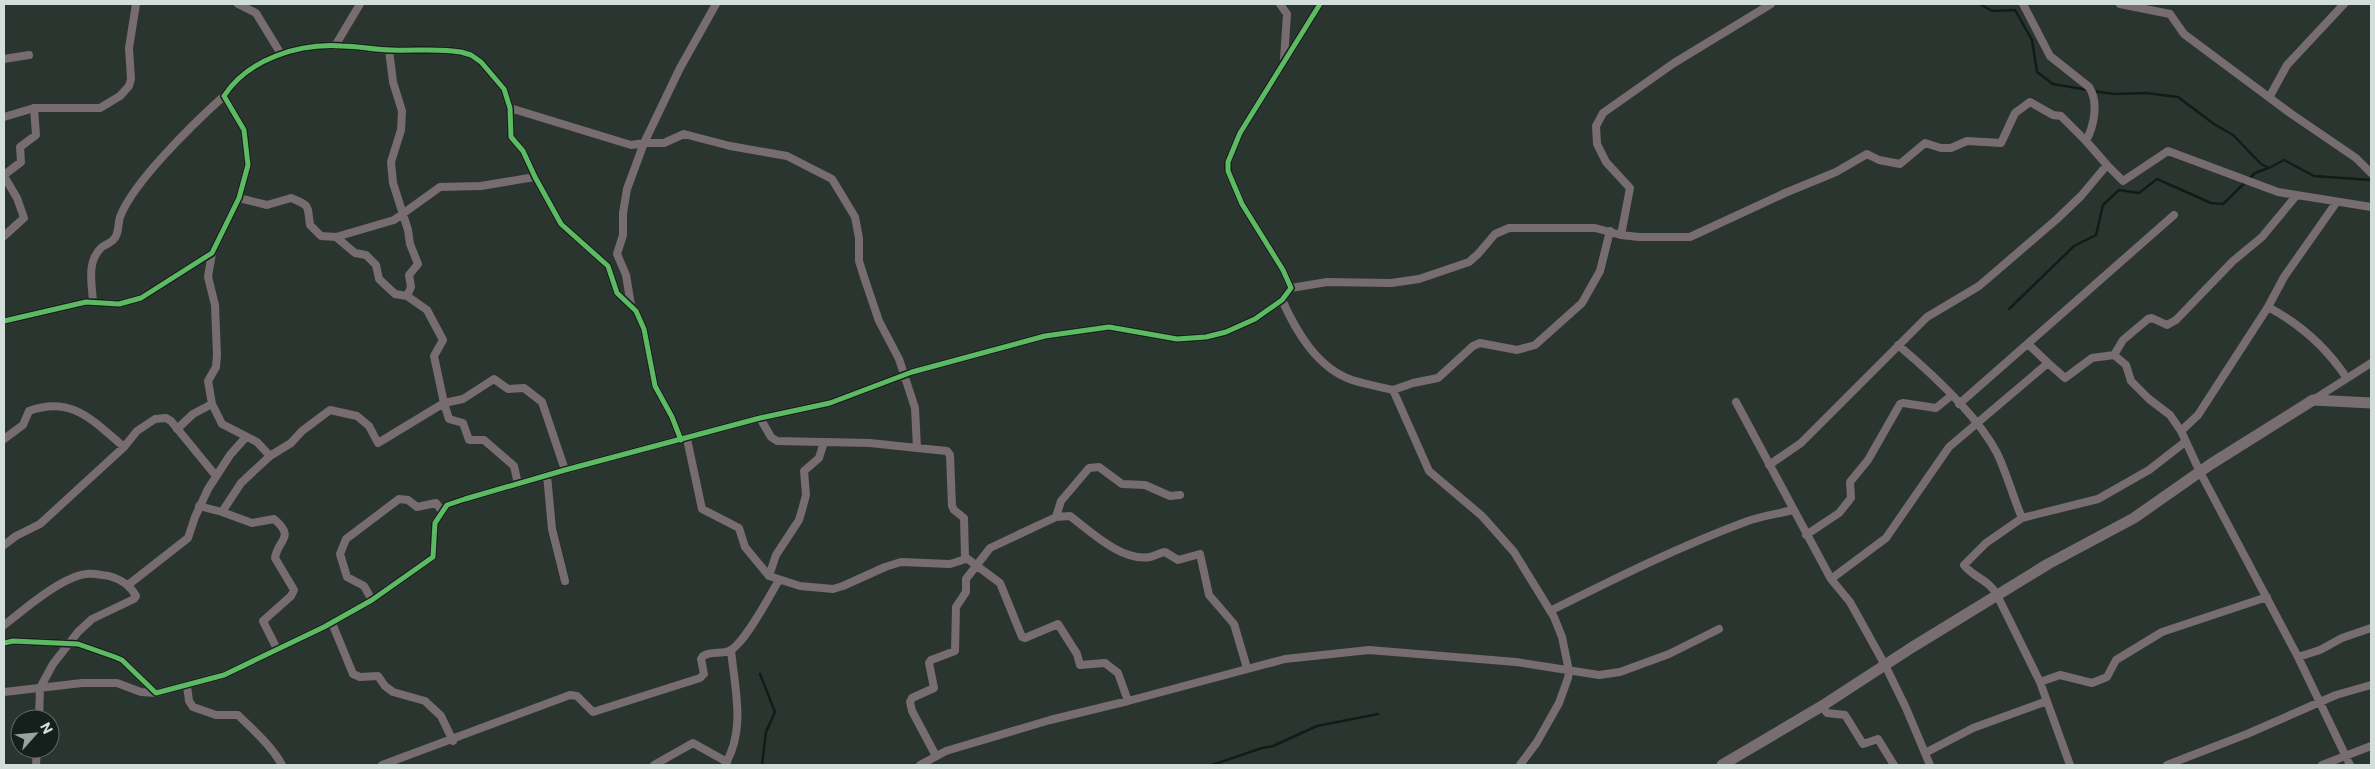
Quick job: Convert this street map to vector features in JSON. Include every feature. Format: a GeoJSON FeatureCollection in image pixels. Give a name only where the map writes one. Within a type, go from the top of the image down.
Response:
{"type":"FeatureCollection","features":[{"type":"Feature","properties":{"kind":"street"},"geometry":{"type":"LineString","coordinates":[[4,118],[34,108],[100,108],[109,104],[125,91],[132,74],[129,48],[136,4]]}},
{"type":"Feature","properties":{"kind":"street"},"geometry":{"type":"LineString","coordinates":[[238,4],[256,13],[281,54]]}},
{"type":"Feature","properties":{"kind":"street"},"geometry":{"type":"LineString","coordinates":[[335,46],[360,4]]}},
{"type":"Feature","properties":{"kind":"street"},"geometry":{"type":"LineString","coordinates":[[716,4],[680,68],[644,143],[627,189],[623,213],[623,235],[617,254],[626,275],[631,304],[644,329],[657,391],[684,439],[702,509],[738,528],[745,547],[769,576],[800,586],[833,589],[901,562],[950,564],[966,559],[978,565],[1002,586],[1022,637],[1025,638],[1058,624],[1077,654],[1080,665],[1105,664],[1118,673],[1128,701]]}},
{"type":"Feature","properties":{"kind":"street"},"geometry":{"type":"LineString","coordinates":[[1280,4],[1287,14],[1284,61]]}},
{"type":"Feature","properties":{"kind":"street"},"geometry":{"type":"LineString","coordinates":[[1291,288],[1278,262],[1242,204],[1228,171],[1228,162],[1234,143],[1320,4]]}},
{"type":"Feature","properties":{"kind":"street"},"geometry":{"type":"LineString","coordinates":[[1621,235],[1630,188],[1601,154],[1595,134],[1599,119],[1614,105],[1655,76],[1771,4]]}},
{"type":"Feature","properties":{"kind":"street"},"geometry":{"type":"LineString","coordinates":[[2023,4],[2050,56],[2091,90],[2093,126],[2086,141]]}},
{"type":"Feature","properties":{"kind":"street"},"geometry":{"type":"LineString","coordinates":[[2120,4],[2170,14],[2181,31],[2270,96],[2290,113],[2353,156],[2371,173]]}},
{"type":"Feature","properties":{"kind":"street"},"geometry":{"type":"LineString","coordinates":[[2270,96],[2287,65],[2344,4]]}},
{"type":"Feature","properties":{"kind":"street"},"geometry":{"type":"LineString","coordinates":[[93,302],[90,271],[92,264],[101,248],[112,241],[117,235],[121,214],[146,177],[224,96],[236,79],[281,54],[335,46],[389,50],[451,50],[471,55],[482,62],[507,94],[510,108],[511,137],[523,150],[534,177],[565,228],[590,247],[608,266],[617,292],[631,304]]}},
{"type":"Feature","properties":{"kind":"street"},"geometry":{"type":"LineString","coordinates":[[389,50],[392,82],[402,111],[401,130],[391,162],[393,183],[418,266],[409,275],[411,287],[407,296]]}},
{"type":"Feature","properties":{"kind":"street"},"geometry":{"type":"LineString","coordinates":[[4,59],[29,55]]}},
{"type":"Feature","properties":{"kind":"street"},"geometry":{"type":"LineString","coordinates":[[224,96],[244,130],[248,165],[240,198],[216,248],[208,277],[215,305],[217,355],[216,366],[208,381],[212,404],[222,424],[230,426],[257,442],[270,456]]}},
{"type":"Feature","properties":{"kind":"street"},"geometry":{"type":"LineString","coordinates":[[4,692],[82,683],[117,683],[141,692],[156,693],[224,675],[332,623],[372,600],[433,557],[435,523],[447,505],[565,470],[760,418],[839,400],[905,375],[1045,336],[1102,327],[1184,340],[1206,338],[1246,323],[1282,300],[1291,288],[1326,282],[1391,283],[1426,278],[1468,262],[1478,254],[1495,234],[1509,228],[1595,228],[1621,235],[1663,239],[1690,237],[1785,193],[1836,172],[1867,154],[1879,160],[1900,164],[1925,143],[1941,148],[1950,148],[1967,141],[2001,143],[2015,113],[2030,102],[2053,115],[2060,116],[2086,141],[2106,166],[2121,179],[2126,180],[2168,151],[2278,192],[2371,208]]}},
{"type":"Feature","properties":{"kind":"street"},"geometry":{"type":"LineString","coordinates":[[4,236],[23,220],[17,198],[4,175],[21,162],[20,147],[36,135],[34,108]]}},
{"type":"Feature","properties":{"kind":"street"},"geometry":{"type":"LineString","coordinates":[[510,108],[631,145],[664,143],[684,134],[730,146],[783,155],[812,170],[829,176],[837,184],[855,217],[860,238],[860,261],[865,280],[879,321],[905,375],[916,416],[918,448]]}},
{"type":"Feature","properties":{"kind":"street"},"geometry":{"type":"LineString","coordinates":[[1769,465],[1801,443],[1927,316],[1971,291],[2009,261],[2081,196],[2106,166]]}},
{"type":"Feature","properties":{"kind":"street"},"geometry":{"type":"LineString","coordinates":[[240,198],[267,205],[291,198],[308,206],[310,225],[321,236],[336,237],[364,227],[388,223],[402,216],[440,187],[481,186],[534,177]]}},
{"type":"Feature","properties":{"kind":"street"},"geometry":{"type":"LineString","coordinates":[[2114,355],[2123,340],[2148,319],[2152,318],[2167,325],[2176,320],[2233,261],[2262,237],[2296,196]]}},
{"type":"Feature","properties":{"kind":"street"},"geometry":{"type":"LineString","coordinates":[[2181,431],[2198,415],[2268,307],[2284,277],[2336,203]]}},
{"type":"Feature","properties":{"kind":"street"},"geometry":{"type":"LineString","coordinates":[[1959,404],[2174,215]]}},
{"type":"Feature","properties":{"kind":"street"},"geometry":{"type":"LineString","coordinates":[[1282,300],[1297,331],[1326,364],[1352,380],[1393,390],[1413,383],[1438,378],[1473,346],[1480,343],[1518,350],[1535,345],[1582,303],[1600,271],[1610,231]]}},
{"type":"Feature","properties":{"kind":"street"},"geometry":{"type":"LineString","coordinates":[[336,237],[353,252],[366,255],[374,263],[379,279],[395,294],[407,296],[427,310],[443,340],[434,356],[448,419],[463,423],[469,440],[484,440],[512,464],[518,484]]}},
{"type":"Feature","properties":{"kind":"street"},"geometry":{"type":"LineString","coordinates":[[4,321],[93,302],[119,304],[141,298],[216,248]]}},
{"type":"Feature","properties":{"kind":"street"},"geometry":{"type":"LineString","coordinates":[[2268,307],[2290,318],[2301,328],[2326,351],[2346,378]]}},
{"type":"Feature","properties":{"kind":"street"},"geometry":{"type":"LineString","coordinates":[[2028,344],[2065,378],[2089,359],[2114,355],[2126,365],[2131,382],[2148,399],[2170,414],[2181,431],[2200,472],[2298,656],[2350,765]]}},
{"type":"Feature","properties":{"kind":"street"},"geometry":{"type":"LineString","coordinates":[[1898,345],[1952,395],[1996,451],[2022,518]]}},
{"type":"Feature","properties":{"kind":"street"},"geometry":{"type":"LineString","coordinates":[[1831,579],[1886,538],[1949,447],[2048,363]]}},
{"type":"Feature","properties":{"kind":"street"},"geometry":{"type":"LineString","coordinates":[[1722,765],[1822,706],[1997,595],[2056,560],[2134,518],[2200,472],[2371,363]]}},
{"type":"Feature","properties":{"kind":"street"},"geometry":{"type":"LineString","coordinates":[[222,512],[241,483],[270,456],[291,444],[302,431],[330,410],[357,416],[369,426],[378,442],[444,403],[463,398],[494,379],[508,390],[524,388],[541,400],[565,470]]}},
{"type":"Feature","properties":{"kind":"street"},"geometry":{"type":"LineString","coordinates":[[1393,390],[1429,470],[1482,516],[1512,550],[1550,611],[1564,644],[1568,671],[1556,709],[1537,742],[1520,765]]}},
{"type":"Feature","properties":{"kind":"street"},"geometry":{"type":"LineString","coordinates":[[1806,535],[1839,513],[1851,498],[1850,482],[1868,460],[1900,404],[1938,408],[1952,395]]}},
{"type":"Feature","properties":{"kind":"street"},"geometry":{"type":"LineString","coordinates":[[2313,400],[2371,403]]}},
{"type":"Feature","properties":{"kind":"street"},"geometry":{"type":"LineString","coordinates":[[1736,402],[1806,535],[1831,579],[1850,602],[1885,665],[1906,708],[1930,765]]}},
{"type":"Feature","properties":{"kind":"street"},"geometry":{"type":"LineString","coordinates":[[177,429],[194,414],[212,404]]}},
{"type":"Feature","properties":{"kind":"street"},"geometry":{"type":"LineString","coordinates":[[4,439],[23,425],[29,411],[46,405],[73,408],[124,447]]}},
{"type":"Feature","properties":{"kind":"street"},"geometry":{"type":"LineString","coordinates":[[4,545],[16,536],[40,524],[124,447],[137,431],[155,419],[166,418],[216,476]]}},
{"type":"Feature","properties":{"kind":"street"},"geometry":{"type":"LineString","coordinates":[[760,418],[773,439],[918,448],[947,452],[950,455],[952,506],[964,518],[966,559]]}},
{"type":"Feature","properties":{"kind":"street"},"geometry":{"type":"LineString","coordinates":[[128,585],[188,538],[199,506],[216,476],[246,437]]}},
{"type":"Feature","properties":{"kind":"street"},"geometry":{"type":"LineString","coordinates":[[769,576],[776,555],[799,520],[806,495],[804,472],[820,458],[824,442]]}},
{"type":"Feature","properties":{"kind":"street"},"geometry":{"type":"LineString","coordinates":[[2070,765],[2040,682],[1997,595],[1990,583],[1978,577],[1964,565],[1986,543],[2022,518],[2106,495],[2149,470],[2186,442]]}},
{"type":"Feature","properties":{"kind":"street"},"geometry":{"type":"LineString","coordinates":[[1056,517],[1062,501],[1089,468],[1099,467],[1122,484],[1145,485],[1172,497],[1180,495]]}},
{"type":"Feature","properties":{"kind":"street"},"geometry":{"type":"LineString","coordinates":[[547,476],[552,529],[565,581]]}},
{"type":"Feature","properties":{"kind":"street"},"geometry":{"type":"LineString","coordinates":[[372,600],[364,586],[349,580],[345,574],[340,554],[346,539],[400,499],[408,500],[418,508],[436,503],[442,511]]}},
{"type":"Feature","properties":{"kind":"street"},"geometry":{"type":"LineString","coordinates":[[199,506],[252,523],[274,519],[286,534],[286,538],[275,558],[294,590],[291,596],[263,620],[277,649]]}},
{"type":"Feature","properties":{"kind":"street"},"geometry":{"type":"LineString","coordinates":[[1550,611],[1644,564],[1707,537],[1746,521],[1793,510]]}},
{"type":"Feature","properties":{"kind":"street"},"geometry":{"type":"LineString","coordinates":[[936,756],[912,711],[910,702],[912,698],[934,688],[929,663],[931,660],[955,651],[956,606],[966,592],[966,578],[992,547],[1056,517],[1070,516],[1115,550],[1149,557],[1165,552],[1178,560],[1200,554],[1209,594],[1234,624],[1247,668]]}},
{"type":"Feature","properties":{"kind":"street"},"geometry":{"type":"LineString","coordinates":[[4,625],[42,596],[84,574],[114,577],[128,585],[135,594],[136,598],[83,626],[53,664],[40,688],[39,709]]}},
{"type":"Feature","properties":{"kind":"street"},"geometry":{"type":"LineString","coordinates":[[382,765],[453,741],[570,695],[580,698],[593,712],[672,688],[703,676],[701,659],[705,654],[731,650],[753,626],[779,580]]}},
{"type":"Feature","properties":{"kind":"street"},"geometry":{"type":"LineString","coordinates":[[2040,682],[2060,675],[2092,684],[2107,677],[2116,660],[2162,632],[2267,597]]}},
{"type":"Feature","properties":{"kind":"street"},"geometry":{"type":"LineString","coordinates":[[332,623],[353,674],[360,677],[378,676],[393,692],[425,701],[440,716],[453,741]]}},
{"type":"Feature","properties":{"kind":"street"},"geometry":{"type":"LineString","coordinates":[[2298,656],[2320,650],[2342,638],[2371,628]]}},
{"type":"Feature","properties":{"kind":"street"},"geometry":{"type":"LineString","coordinates":[[920,765],[946,751],[1050,720],[1285,659],[1369,650],[1516,662],[1600,676],[1620,672],[1669,654],[1719,629]]}},
{"type":"Feature","properties":{"kind":"street"},"geometry":{"type":"LineString","coordinates":[[4,643],[13,641],[71,643],[122,660],[156,693]]}},
{"type":"Feature","properties":{"kind":"street"},"geometry":{"type":"LineString","coordinates":[[654,765],[693,743],[726,764],[736,743],[739,725],[731,650]]}},
{"type":"Feature","properties":{"kind":"street"},"geometry":{"type":"LineString","coordinates":[[2167,765],[2353,689],[2371,685]]}},
{"type":"Feature","properties":{"kind":"street"},"geometry":{"type":"LineString","coordinates":[[187,686],[189,701],[193,707],[216,715],[238,714],[249,728],[260,736],[282,765]]}},
{"type":"Feature","properties":{"kind":"street"},"geometry":{"type":"LineString","coordinates":[[1925,753],[1973,728],[2047,702]]}},
{"type":"Feature","properties":{"kind":"street"},"geometry":{"type":"LineString","coordinates":[[1822,706],[1827,713],[1845,715],[1863,744],[1877,739],[1880,741],[1894,765]]}},
{"type":"Feature","properties":{"kind":"street"},"geometry":{"type":"LineString","coordinates":[[2322,765],[2371,746]]}},
{"type":"Feature","properties":{"kind":"waterway"},"geometry":{"type":"LineString","coordinates":[[1980,4],[1992,11],[2015,10],[2032,40],[2037,72],[2053,84],[2088,90]]}},
{"type":"Feature","properties":{"kind":"waterway"},"geometry":{"type":"LineString","coordinates":[[2093,91],[2114,94],[2146,93],[2178,97],[2214,124],[2233,135],[2261,164],[2269,168],[2284,160],[2314,176],[2371,180]]}},
{"type":"Feature","properties":{"kind":"waterway"},"geometry":{"type":"LineString","coordinates":[[2009,309],[2074,246],[2096,235],[2103,205],[2119,190],[2139,193],[2157,179],[2211,203],[2223,204],[2255,173],[2268,168]]}},
{"type":"Feature","properties":{"kind":"waterway"},"geometry":{"type":"LineString","coordinates":[[760,674],[775,712],[766,732],[762,765]]}},
{"type":"Feature","properties":{"kind":"waterway"},"geometry":{"type":"LineString","coordinates":[[1212,765],[1273,746],[1317,726],[1378,714]]}},
{"type":"Feature","properties":{"kind":"cycle path"},"geometry":{"type":"LineString","coordinates":[[4,643],[13,641],[78,644],[122,660],[156,693],[224,675],[324,627],[372,600],[433,557],[435,523],[447,505],[565,470],[760,418],[830,403],[912,372],[1045,336],[1109,327],[1177,339],[1206,337],[1226,332],[1255,319],[1282,300],[1291,288],[1283,270],[1242,204],[1228,171],[1228,162],[1240,133],[1320,4]]}},
{"type":"Feature","properties":{"kind":"cycle path"},"geometry":{"type":"LineString","coordinates":[[4,321],[86,302],[119,304],[141,298],[212,253],[239,198],[248,165],[244,130],[224,96],[234,83],[261,63],[292,51],[326,46],[461,52],[471,55],[481,62],[504,89],[510,108],[511,137],[523,151],[561,224],[608,266],[617,293],[636,311],[644,329],[655,386],[672,417],[681,440]]}}]}
